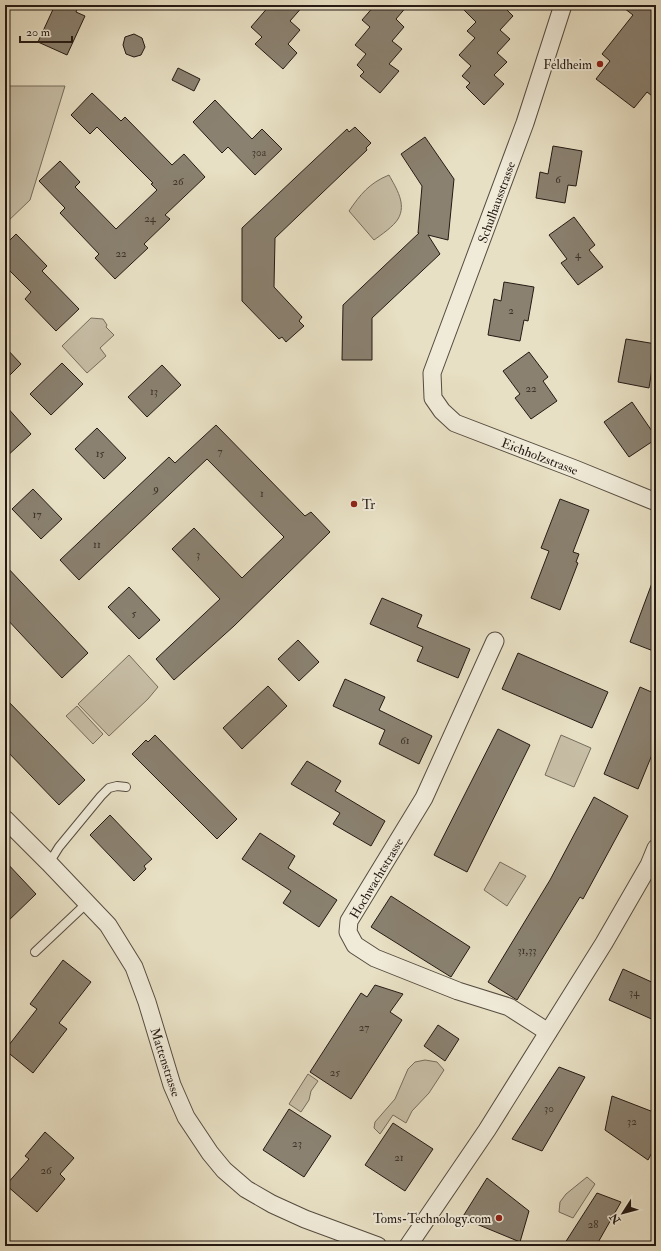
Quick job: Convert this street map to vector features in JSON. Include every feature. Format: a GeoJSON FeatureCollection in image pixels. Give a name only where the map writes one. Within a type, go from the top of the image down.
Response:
{"type":"FeatureCollection","features":[{"type":"Feature","properties":{"kind":"street","name":"Schulhausstrasse"},"geometry":{"type":"LineString","coordinates":[[433,398],[432,373],[525,123],[562,5]]}},
{"type":"Feature","properties":{"kind":"street","name":"Eichholzstrasse"},"geometry":{"type":"LineString","coordinates":[[433,398],[442,411],[455,423],[656,502]]}},
{"type":"Feature","properties":{"kind":"street","name":"Hochwachtstrasse"},"geometry":{"type":"LineString","coordinates":[[495,641],[424,798],[349,921],[348,932],[355,945],[375,958],[458,991],[509,1007],[548,1032]]}},
{"type":"Feature","properties":{"kind":"street","name":"Mattenstrasse"},"geometry":{"type":"LineString","coordinates":[[5,819],[108,925],[134,967],[147,1002],[172,1085],[186,1117],[210,1153],[224,1170],[246,1189],[272,1204],[305,1219],[378,1246]]}},
{"type":"Feature","properties":{"kind":"street"},"geometry":{"type":"LineString","coordinates":[[408,1246],[487,1130],[604,943],[649,865],[656,848]]}},
{"type":"Feature","properties":{"kind":"lane"},"geometry":{"type":"LineString","coordinates":[[48,863],[59,847],[109,788],[117,786],[126,787]]}},
{"type":"Feature","properties":{"kind":"lane"},"geometry":{"type":"LineString","coordinates":[[36,952],[87,903]]}},
{"type":"Feature","properties":{"kind":"shaded area"},"geometry":{"type":"Polygon","coordinates":[[[5,86],[65,86],[30,200],[5,224],[5,86]]]}},
{"type":"Feature","properties":{"kind":"shaded area"},"geometry":{"type":"Polygon","coordinates":[[[389,175],[400,196],[400,213],[394,225],[374,240],[349,211],[370,186],[389,175]]]}},
{"type":"Feature","properties":{"kind":"shaded area"},"geometry":{"type":"Polygon","coordinates":[[[91,318],[103,319],[107,325],[106,327],[114,335],[100,348],[106,356],[87,373],[62,346],[91,318]]]}},
{"type":"Feature","properties":{"kind":"shaded area"},"geometry":{"type":"Polygon","coordinates":[[[129,655],[158,687],[148,699],[109,736],[78,704],[129,655]]]}},
{"type":"Feature","properties":{"kind":"shaded area"},"geometry":{"type":"Polygon","coordinates":[[[77,706],[103,734],[93,744],[66,716],[77,706]]]}},
{"type":"Feature","properties":{"kind":"shaded area"},"geometry":{"type":"Polygon","coordinates":[[[561,735],[591,748],[574,787],[545,775],[561,735]]]}},
{"type":"Feature","properties":{"kind":"shaded area"},"geometry":{"type":"Polygon","coordinates":[[[500,862],[526,876],[507,906],[484,890],[500,862]]]}},
{"type":"Feature","properties":{"kind":"shaded area"},"geometry":{"type":"Polygon","coordinates":[[[425,1060],[437,1062],[444,1070],[429,1093],[412,1111],[406,1123],[393,1115],[380,1134],[374,1128],[375,1122],[395,1099],[408,1069],[415,1062],[425,1060]]]}},
{"type":"Feature","properties":{"kind":"shaded area"},"geometry":{"type":"Polygon","coordinates":[[[308,1074],[318,1081],[311,1091],[309,1100],[301,1112],[289,1104],[308,1074]]]}},
{"type":"Feature","properties":{"kind":"shaded area"},"geometry":{"type":"Polygon","coordinates":[[[587,1177],[595,1184],[573,1218],[559,1212],[560,1202],[566,1194],[587,1177]]]}},
{"type":"Feature","properties":{"kind":"building"},"geometry":{"type":"Polygon","coordinates":[[[55,5],[79,5],[76,12],[85,16],[67,55],[38,42],[55,5]]]}},
{"type":"Feature","properties":{"kind":"building"},"geometry":{"type":"Polygon","coordinates":[[[270,5],[304,5],[290,21],[300,30],[288,44],[297,53],[283,69],[255,44],[262,37],[251,27],[270,5]]]}},
{"type":"Feature","properties":{"kind":"building"},"geometry":{"type":"Polygon","coordinates":[[[375,5],[408,5],[396,19],[404,27],[392,41],[402,49],[389,64],[399,71],[380,93],[360,76],[364,72],[357,65],[366,54],[355,45],[370,27],[362,20],[375,5]]]}},
{"type":"Feature","properties":{"kind":"building"},"geometry":{"type":"Polygon","coordinates":[[[459,5],[502,5],[513,16],[500,30],[510,39],[497,53],[507,62],[494,75],[504,84],[484,105],[466,87],[470,83],[462,76],[471,66],[459,55],[475,38],[467,31],[476,22],[459,5]]]}},
{"type":"Feature","properties":{"kind":"building","name":"Feldheim"},"geometry":{"type":"Polygon","coordinates":[[[620,5],[656,5],[656,99],[647,92],[634,108],[596,79],[610,61],[602,54],[633,15],[620,5]]]}},
{"type":"Feature","properties":{"kind":"building"},"geometry":{"type":"Polygon","coordinates":[[[134,34],[142,38],[145,47],[141,55],[134,57],[126,54],[123,45],[125,37],[134,34]]]}},
{"type":"Feature","properties":{"kind":"building"},"geometry":{"type":"Polygon","coordinates":[[[178,68],[200,79],[194,91],[172,80],[178,68]]]}},
{"type":"Feature","properties":{"kind":"building"},"geometry":{"type":"Polygon","coordinates":[[[92,93],[121,121],[125,117],[172,165],[184,154],[205,177],[165,215],[170,219],[144,244],[148,248],[115,279],[95,258],[99,254],[60,213],[65,208],[39,181],[60,161],[80,182],[75,187],[116,229],[157,190],[151,184],[153,183],[97,127],[90,134],[71,115],[92,93]]]}},
{"type":"Feature","properties":{"kind":"building"},"geometry":{"type":"Polygon","coordinates":[[[215,100],[252,139],[262,129],[282,149],[255,175],[228,147],[222,153],[193,122],[215,100]]]}},
{"type":"Feature","properties":{"kind":"building"},"geometry":{"type":"Polygon","coordinates":[[[355,127],[371,143],[366,148],[367,150],[275,238],[274,287],[302,317],[299,321],[304,326],[286,342],[282,337],[279,339],[242,301],[242,228],[347,129],[349,132],[355,127]]]}},
{"type":"Feature","properties":{"kind":"building"},"geometry":{"type":"Polygon","coordinates":[[[425,137],[454,179],[448,240],[428,235],[440,254],[372,318],[372,360],[342,360],[343,305],[419,233],[422,186],[401,154],[425,137]]]}},
{"type":"Feature","properties":{"kind":"building"},"geometry":{"type":"Polygon","coordinates":[[[553,146],[582,151],[576,186],[568,185],[565,203],[536,198],[540,172],[548,174],[553,146]]]}},
{"type":"Feature","properties":{"kind":"building"},"geometry":{"type":"Polygon","coordinates":[[[574,217],[595,245],[589,250],[603,267],[578,285],[561,263],[567,259],[549,235],[574,217]]]}},
{"type":"Feature","properties":{"kind":"building"},"geometry":{"type":"Polygon","coordinates":[[[16,234],[47,266],[42,271],[79,309],[56,331],[25,299],[31,292],[5,266],[5,245],[16,234]]]}},
{"type":"Feature","properties":{"kind":"building"},"geometry":{"type":"Polygon","coordinates":[[[504,282],[534,287],[528,321],[524,320],[520,341],[488,335],[494,299],[501,301],[504,282]]]}},
{"type":"Feature","properties":{"kind":"building"},"geometry":{"type":"Polygon","coordinates":[[[626,339],[656,344],[649,388],[618,382],[626,339]]]}},
{"type":"Feature","properties":{"kind":"building"},"geometry":{"type":"Polygon","coordinates":[[[5,347],[21,364],[5,380],[5,347]]]}},
{"type":"Feature","properties":{"kind":"building"},"geometry":{"type":"Polygon","coordinates":[[[529,352],[548,377],[543,381],[557,401],[531,419],[515,398],[520,394],[503,371],[529,352]]]}},
{"type":"Feature","properties":{"kind":"building"},"geometry":{"type":"Polygon","coordinates":[[[62,363],[83,384],[51,415],[30,394],[62,363]]]}},
{"type":"Feature","properties":{"kind":"building"},"geometry":{"type":"Polygon","coordinates":[[[162,365],[181,385],[147,417],[128,397],[162,365]]]}},
{"type":"Feature","properties":{"kind":"building"},"geometry":{"type":"Polygon","coordinates":[[[632,402],[656,439],[629,457],[604,422],[632,402]]]}},
{"type":"Feature","properties":{"kind":"building"},"geometry":{"type":"Polygon","coordinates":[[[5,405],[31,434],[5,458],[5,405]]]}},
{"type":"Feature","properties":{"kind":"building"},"geometry":{"type":"Polygon","coordinates":[[[216,425],[305,516],[311,512],[330,532],[234,626],[174,680],[156,659],[220,599],[172,549],[194,528],[242,578],[284,537],[207,459],[79,580],[60,560],[169,457],[175,463],[216,425]]]}},
{"type":"Feature","properties":{"kind":"building"},"geometry":{"type":"Polygon","coordinates":[[[97,428],[126,458],[104,479],[75,449],[97,428]]]}},
{"type":"Feature","properties":{"kind":"building"},"geometry":{"type":"Polygon","coordinates":[[[33,489],[62,519],[41,539],[12,509],[33,489]]]}},
{"type":"Feature","properties":{"kind":"building"},"geometry":{"type":"Polygon","coordinates":[[[560,499],[589,510],[573,552],[579,554],[576,562],[578,563],[560,610],[531,598],[549,551],[541,548],[560,499]]]}},
{"type":"Feature","properties":{"kind":"building"},"geometry":{"type":"Polygon","coordinates":[[[5,565],[88,653],[62,678],[5,617],[5,565]]]}},
{"type":"Feature","properties":{"kind":"building"},"geometry":{"type":"Polygon","coordinates":[[[655,575],[656,576],[656,652],[630,642],[655,575]]]}},
{"type":"Feature","properties":{"kind":"building"},"geometry":{"type":"Polygon","coordinates":[[[129,587],[160,620],[139,639],[108,607],[129,587]]]}},
{"type":"Feature","properties":{"kind":"building"},"geometry":{"type":"Polygon","coordinates":[[[382,598],[422,615],[417,627],[470,649],[458,678],[417,661],[423,647],[370,624],[382,598]]]}},
{"type":"Feature","properties":{"kind":"building"},"geometry":{"type":"Polygon","coordinates":[[[298,640],[319,662],[299,681],[278,659],[298,640]]]}},
{"type":"Feature","properties":{"kind":"building"},"geometry":{"type":"Polygon","coordinates":[[[518,653],[608,692],[592,728],[502,689],[518,653]]]}},
{"type":"Feature","properties":{"kind":"building"},"geometry":{"type":"Polygon","coordinates":[[[345,679],[385,697],[379,710],[432,736],[419,764],[379,744],[385,730],[333,706],[345,679]]]}},
{"type":"Feature","properties":{"kind":"building"},"geometry":{"type":"Polygon","coordinates":[[[268,686],[287,706],[242,749],[223,728],[268,686]]]}},
{"type":"Feature","properties":{"kind":"building"},"geometry":{"type":"Polygon","coordinates":[[[640,687],[656,694],[656,745],[638,789],[604,774],[640,687]]]}},
{"type":"Feature","properties":{"kind":"building"},"geometry":{"type":"Polygon","coordinates":[[[5,698],[85,780],[59,805],[5,749],[5,698]]]}},
{"type":"Feature","properties":{"kind":"building"},"geometry":{"type":"Polygon","coordinates":[[[498,729],[530,745],[467,872],[434,855],[498,729]]]}},
{"type":"Feature","properties":{"kind":"building"},"geometry":{"type":"Polygon","coordinates":[[[155,735],[237,819],[217,839],[132,754],[146,740],[148,742],[155,735]]]}},
{"type":"Feature","properties":{"kind":"building"},"geometry":{"type":"Polygon","coordinates":[[[307,761],[341,781],[335,791],[385,821],[371,846],[333,824],[340,813],[291,784],[307,761]]]}},
{"type":"Feature","properties":{"kind":"building"},"geometry":{"type":"Polygon","coordinates":[[[594,797],[628,816],[583,899],[580,897],[517,1000],[488,982],[550,880],[594,797]]]}},
{"type":"Feature","properties":{"kind":"building"},"geometry":{"type":"Polygon","coordinates":[[[110,815],[152,859],[144,866],[146,869],[134,881],[90,835],[110,815]]]}},
{"type":"Feature","properties":{"kind":"building"},"geometry":{"type":"Polygon","coordinates":[[[260,833],[295,856],[288,868],[337,900],[319,927],[283,903],[291,891],[242,859],[260,833]]]}},
{"type":"Feature","properties":{"kind":"building"},"geometry":{"type":"Polygon","coordinates":[[[5,861],[36,894],[5,924],[5,861]]]}},
{"type":"Feature","properties":{"kind":"building"},"geometry":{"type":"Polygon","coordinates":[[[391,896],[470,947],[451,977],[371,927],[391,896]]]}},
{"type":"Feature","properties":{"kind":"building"},"geometry":{"type":"Polygon","coordinates":[[[63,960],[91,982],[59,1023],[67,1029],[33,1073],[5,1050],[37,1009],[30,1004],[63,960]]]}},
{"type":"Feature","properties":{"kind":"building"},"geometry":{"type":"Polygon","coordinates":[[[623,969],[656,984],[656,1021],[609,1000],[623,969]]]}},
{"type":"Feature","properties":{"kind":"building"},"geometry":{"type":"Polygon","coordinates":[[[375,985],[403,994],[390,1012],[402,1020],[351,1099],[310,1072],[361,993],[367,997],[375,985]]]}},
{"type":"Feature","properties":{"kind":"building"},"geometry":{"type":"Polygon","coordinates":[[[438,1025],[459,1039],[445,1061],[424,1046],[438,1025]]]}},
{"type":"Feature","properties":{"kind":"building"},"geometry":{"type":"Polygon","coordinates":[[[559,1067],[585,1077],[542,1151],[512,1139],[559,1067]]]}},
{"type":"Feature","properties":{"kind":"building"},"geometry":{"type":"Polygon","coordinates":[[[612,1096],[656,1113],[656,1145],[648,1160],[605,1130],[612,1096]]]}},
{"type":"Feature","properties":{"kind":"building"},"geometry":{"type":"Polygon","coordinates":[[[289,1109],[331,1136],[304,1177],[263,1150],[289,1109]]]}},
{"type":"Feature","properties":{"kind":"building"},"geometry":{"type":"Polygon","coordinates":[[[393,1123],[433,1149],[405,1191],[365,1165],[393,1123]]]}},
{"type":"Feature","properties":{"kind":"building"},"geometry":{"type":"Polygon","coordinates":[[[45,1132],[74,1158],[60,1174],[65,1179],[37,1212],[6,1185],[29,1159],[25,1156],[45,1132]]]}},
{"type":"Feature","properties":{"kind":"building"},"geometry":{"type":"Polygon","coordinates":[[[487,1178],[529,1211],[520,1242],[462,1218],[487,1178]]]}},
{"type":"Feature","properties":{"kind":"building"},"geometry":{"type":"Polygon","coordinates":[[[597,1193],[621,1202],[596,1246],[563,1246],[597,1193]]]}},
{"type":"Feature","properties":{"kind":"place","name":"Feldheim"},"geometry":{"type":"Point","coordinates":[600,64]}},
{"type":"Feature","properties":{"kind":"place","name":"Tr"},"geometry":{"type":"Point","coordinates":[354,504]}},
{"type":"Feature","properties":{"kind":"place","name":"Toms-Technology.com"},"geometry":{"type":"Point","coordinates":[499,1218]}}]}
